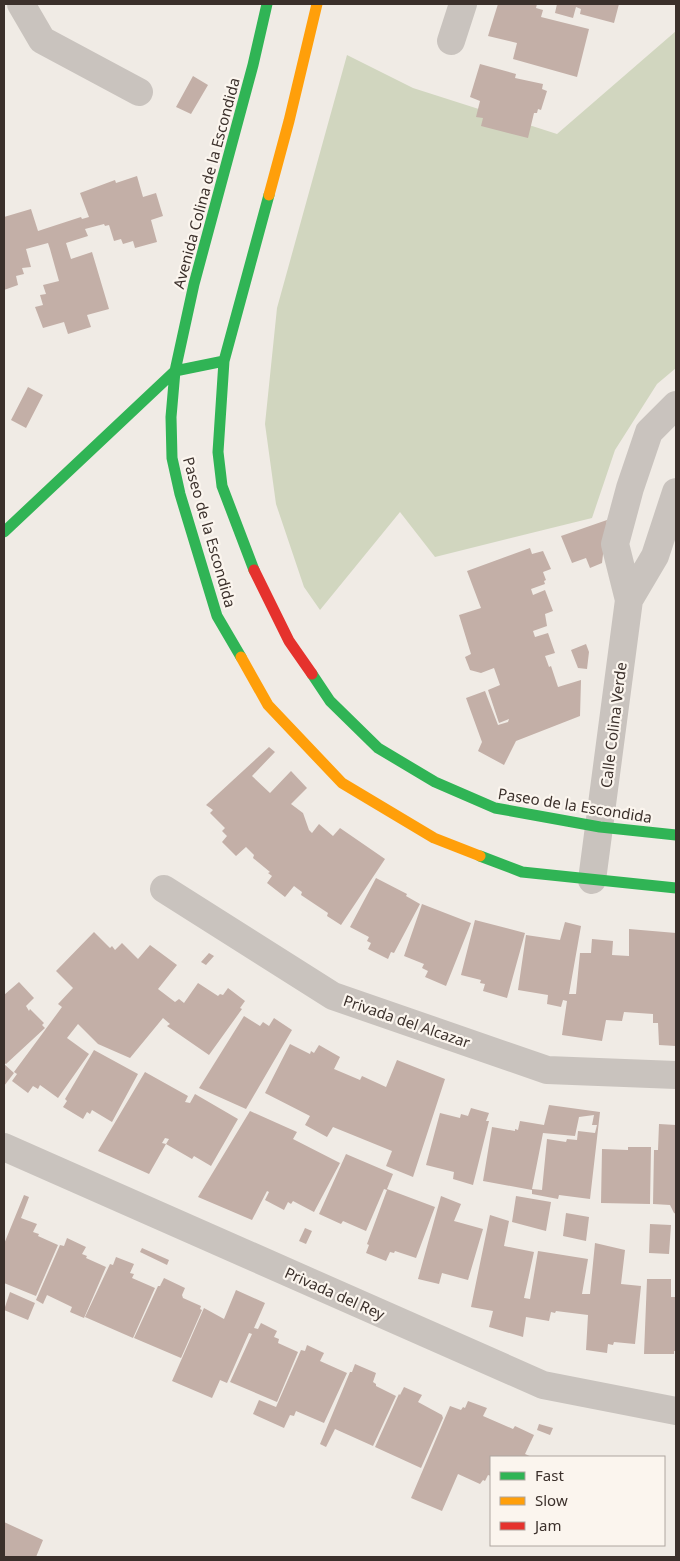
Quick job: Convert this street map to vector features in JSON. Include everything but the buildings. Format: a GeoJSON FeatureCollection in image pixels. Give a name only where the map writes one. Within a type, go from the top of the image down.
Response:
{"type":"FeatureCollection","features":[{"type":"Feature","properties":{"kind":"main road","name":"Avenida Colina de la Escondida"},"geometry":{"type":"LineString","coordinates":[[175,371],[194,284],[253,65],[267,4]]}},
{"type":"Feature","properties":{"kind":"main road"},"geometry":{"type":"LineString","coordinates":[[4,532],[175,371],[224,361],[289,121],[317,4]]}},
{"type":"Feature","properties":{"kind":"main road","name":"Paseo de la Escondida"},"geometry":{"type":"LineString","coordinates":[[224,361],[218,452],[222,486],[250,561],[285,632],[330,701],[378,748],[435,782],[495,808],[600,827],[676,835]]}},
{"type":"Feature","properties":{"kind":"main road","name":"Paseo de la Escondida"},"geometry":{"type":"LineString","coordinates":[[175,371],[170,417],[172,458],[180,494],[217,616],[268,705],[342,783],[434,838],[522,872],[676,888]]}},
{"type":"Feature","properties":{"kind":"street"},"geometry":{"type":"LineString","coordinates":[[21,4],[42,40],[139,92]]}},
{"type":"Feature","properties":{"kind":"street"},"geometry":{"type":"LineString","coordinates":[[451,41],[463,4]]}},
{"type":"Feature","properties":{"kind":"street","name":"Calle Colina Verde"},"geometry":{"type":"LineString","coordinates":[[592,880],[629,600],[615,544],[630,488],[649,432],[676,405]]}},
{"type":"Feature","properties":{"kind":"street","name":"Calle Colina Verde"},"geometry":{"type":"LineString","coordinates":[[629,600],[655,556],[676,492]]}},
{"type":"Feature","properties":{"kind":"street","name":"Privada del Alcazar"},"geometry":{"type":"LineString","coordinates":[[164,889],[333,996],[547,1070],[676,1075]]}},
{"type":"Feature","properties":{"kind":"street","name":"Privada del Rey"},"geometry":{"type":"LineString","coordinates":[[4,1147],[543,1385],[676,1411]]}},
{"type":"Feature","properties":{"kind":"green space"},"geometry":{"type":"Polygon","coordinates":[[[676,31],[676,368],[657,384],[615,450],[592,518],[435,557],[400,512],[320,610],[304,587],[276,504],[265,424],[277,308],[347,55],[413,88],[557,134],[676,31]]]}},
{"type":"Feature","properties":{"kind":"traffic: fast"},"geometry":{"type":"LineString","coordinates":[[241,657],[217,616],[180,494],[172,458],[171,417],[175,371],[194,284],[253,65],[267,4]]}},
{"type":"Feature","properties":{"kind":"traffic: fast"},"geometry":{"type":"LineString","coordinates":[[254,570],[222,486],[218,452],[224,361],[269,195]]}},
{"type":"Feature","properties":{"kind":"traffic: fast"},"geometry":{"type":"LineString","coordinates":[[4,532],[175,371],[224,361]]}},
{"type":"Feature","properties":{"kind":"traffic: fast"},"geometry":{"type":"LineString","coordinates":[[312,674],[330,701],[378,748],[435,782],[495,808],[600,827],[676,835]]}},
{"type":"Feature","properties":{"kind":"traffic: fast"},"geometry":{"type":"LineString","coordinates":[[480,856],[522,872],[676,888]]}},
{"type":"Feature","properties":{"kind":"traffic: slow"},"geometry":{"type":"LineString","coordinates":[[269,195],[317,4]]}},
{"type":"Feature","properties":{"kind":"traffic: slow"},"geometry":{"type":"LineString","coordinates":[[241,657],[268,705],[342,783],[434,838],[480,856]]}},
{"type":"Feature","properties":{"kind":"traffic: jam"},"geometry":{"type":"LineString","coordinates":[[254,570],[289,641],[312,674]]}}]}
